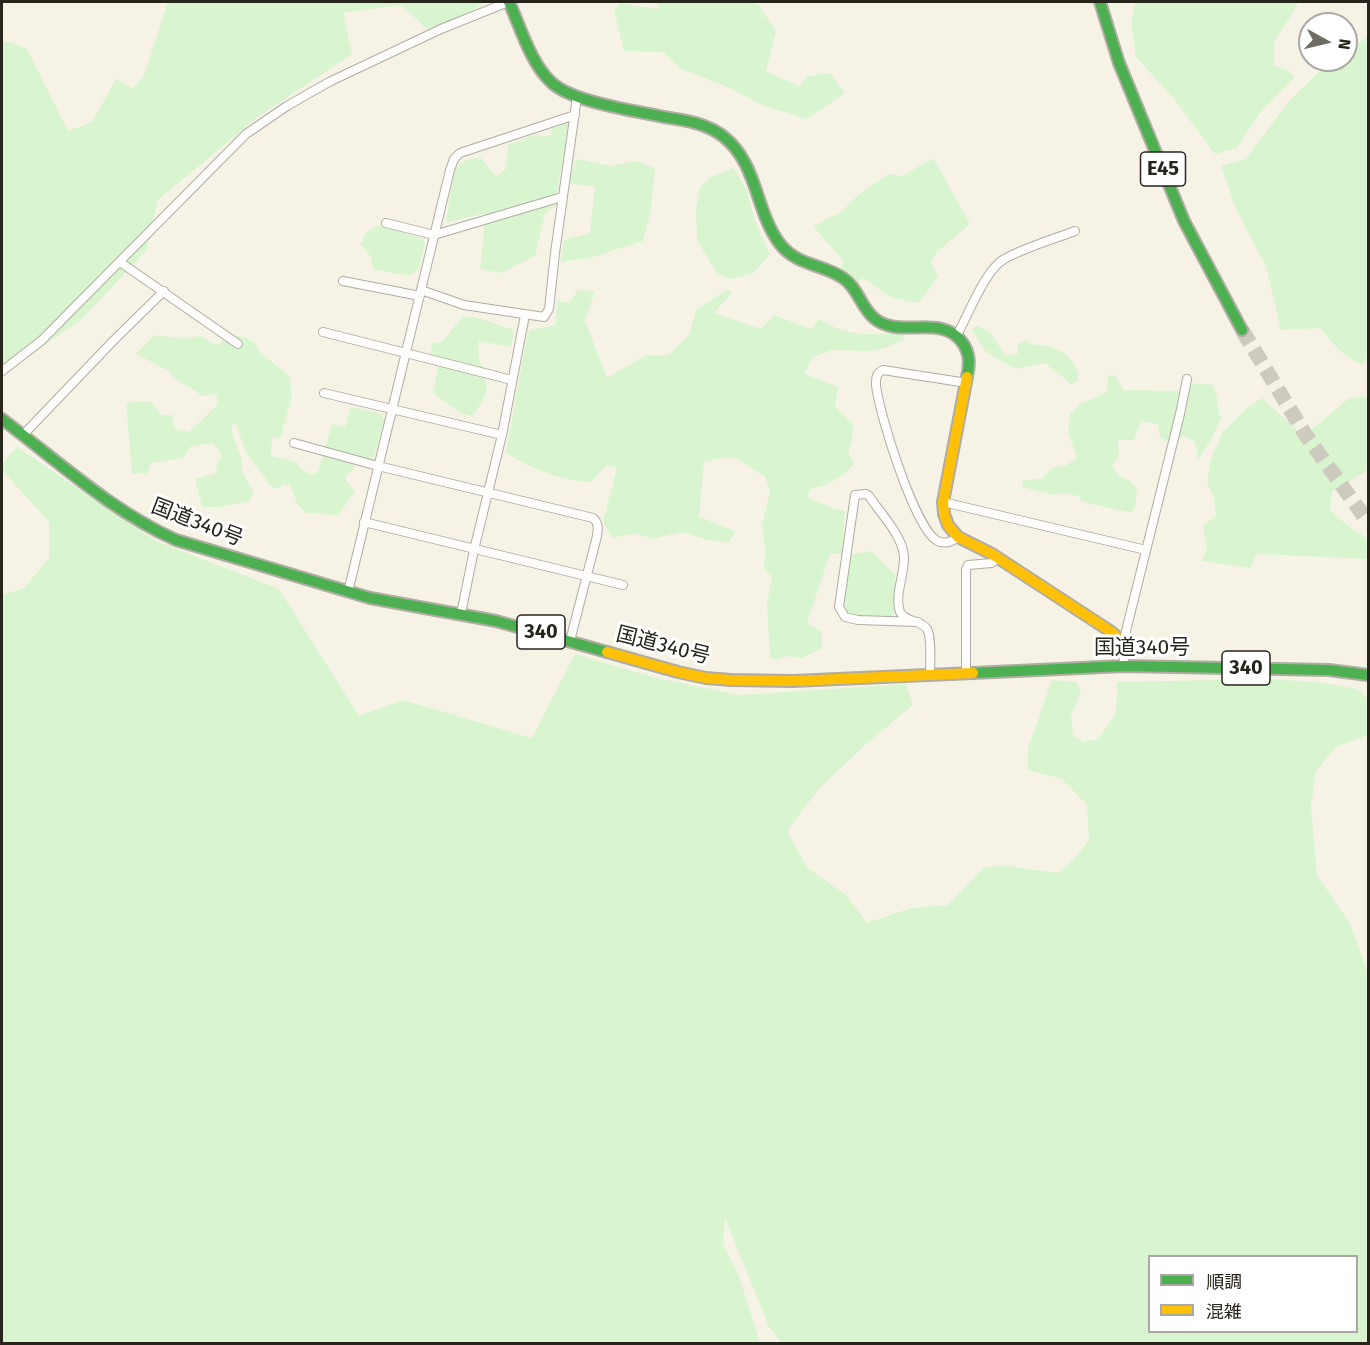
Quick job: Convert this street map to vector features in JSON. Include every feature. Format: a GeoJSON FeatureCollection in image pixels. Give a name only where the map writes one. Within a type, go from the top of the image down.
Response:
{"type":"FeatureCollection","features":[{"type":"Feature","properties":{"kind":"main road"},"geometry":{"type":"LineString","coordinates":[[509,2],[540,68],[553,84],[577,97],[692,122],[711,129],[725,138],[742,156],[753,177],[772,234],[795,259],[842,277],[880,322],[896,326],[942,328],[957,335],[965,345],[970,362],[944,502],[944,514],[948,525],[958,537],[998,558],[1110,630],[1123,644]]}},
{"type":"Feature","properties":{"kind":"main road","name":"E45"},"geometry":{"type":"LineString","coordinates":[[1100,2],[1119,63],[1184,221],[1242,330]]}},
{"type":"Feature","properties":{"kind":"main road","name":"国道340号"},"geometry":{"type":"LineString","coordinates":[[2,419],[129,518],[154,532],[348,592],[506,623],[706,678],[773,682],[1124,666],[1329,670],[1368,675]]}},
{"type":"Feature","properties":{"kind":"street"},"geometry":{"type":"LineString","coordinates":[[2,371],[41,341],[246,134],[287,106],[329,82],[441,29],[509,2]]}},
{"type":"Feature","properties":{"kind":"street"},"geometry":{"type":"LineString","coordinates":[[343,281],[420,293],[464,305],[544,317],[549,309],[577,97]]}},
{"type":"Feature","properties":{"kind":"street"},"geometry":{"type":"LineString","coordinates":[[348,592],[454,159],[460,153],[574,115]]}},
{"type":"Feature","properties":{"kind":"street"},"geometry":{"type":"LineString","coordinates":[[386,223],[434,235],[562,197]]}},
{"type":"Feature","properties":{"kind":"street"},"geometry":{"type":"LineString","coordinates":[[957,335],[977,294],[1000,262],[1075,231]]}},
{"type":"Feature","properties":{"kind":"street"},"geometry":{"type":"LineString","coordinates":[[120,262],[238,344]]}},
{"type":"Feature","properties":{"kind":"street"},"geometry":{"type":"LineString","coordinates":[[23,435],[114,339],[164,291]]}},
{"type":"Feature","properties":{"kind":"street"},"geometry":{"type":"LineString","coordinates":[[461,614],[502,435],[525,315]]}},
{"type":"Feature","properties":{"kind":"street"},"geometry":{"type":"LineString","coordinates":[[323,332],[512,380]]}},
{"type":"Feature","properties":{"kind":"street"},"geometry":{"type":"LineString","coordinates":[[958,537],[953,542],[937,541],[918,513],[895,458],[877,397],[876,376],[883,370],[967,383]]}},
{"type":"Feature","properties":{"kind":"street"},"geometry":{"type":"LineString","coordinates":[[1124,666],[1123,644],[1187,379]]}},
{"type":"Feature","properties":{"kind":"street"},"geometry":{"type":"LineString","coordinates":[[324,393],[502,435]]}},
{"type":"Feature","properties":{"kind":"street"},"geometry":{"type":"LineString","coordinates":[[294,443],[378,466],[593,518],[598,528],[570,641]]}},
{"type":"Feature","properties":{"kind":"street"},"geometry":{"type":"LineString","coordinates":[[918,622],[858,620],[845,617],[839,607],[855,495],[869,496],[899,540],[904,558],[899,599],[901,613],[904,617],[918,622],[926,626],[929,633],[930,675]]}},
{"type":"Feature","properties":{"kind":"street"},"geometry":{"type":"LineString","coordinates":[[944,502],[1146,550]]}},
{"type":"Feature","properties":{"kind":"street"},"geometry":{"type":"LineString","coordinates":[[364,522],[622,585]]}},
{"type":"Feature","properties":{"kind":"street"},"geometry":{"type":"LineString","coordinates":[[966,673],[966,570],[968,565],[992,563],[998,558]]}},
{"type":"Feature","properties":{"kind":"green space"},"geometry":{"type":"Polygon","coordinates":[[[168,2],[485,2],[435,36],[401,5],[343,13],[352,54],[255,119],[158,200],[146,251],[82,319],[32,354],[2,365],[2,41],[27,49],[68,131],[92,122],[116,79],[132,88],[144,76],[168,2]]]}},
{"type":"Feature","properties":{"kind":"green space"},"geometry":{"type":"Polygon","coordinates":[[[659,2],[751,2],[758,4],[776,31],[766,72],[799,86],[808,76],[830,73],[845,93],[807,119],[762,105],[730,88],[681,69],[663,52],[624,51],[614,11],[620,3],[657,9],[659,2]]]}},
{"type":"Feature","properties":{"kind":"green space"},"geometry":{"type":"Polygon","coordinates":[[[1135,2],[1297,2],[1297,6],[1274,42],[1274,66],[1288,70],[1295,77],[1259,114],[1237,148],[1215,154],[1174,99],[1136,57],[1131,24],[1135,2]]]}},
{"type":"Feature","properties":{"kind":"green space"},"geometry":{"type":"Polygon","coordinates":[[[1368,36],[1368,356],[1362,366],[1339,350],[1320,328],[1281,330],[1266,266],[1235,207],[1221,166],[1246,159],[1288,102],[1319,72],[1358,72],[1358,44],[1368,36]]]}},
{"type":"Feature","properties":{"kind":"green space"},"geometry":{"type":"Polygon","coordinates":[[[567,122],[569,126],[554,207],[545,213],[535,256],[501,273],[480,269],[486,213],[446,223],[455,171],[465,161],[480,157],[496,176],[506,169],[508,145],[536,134],[541,137],[551,135],[553,126],[567,122]]]}},
{"type":"Feature","properties":{"kind":"green space"},"geometry":{"type":"Polygon","coordinates":[[[576,159],[611,166],[636,161],[655,168],[651,210],[643,241],[590,258],[560,262],[564,240],[590,233],[595,187],[569,183],[576,159]]]}},
{"type":"Feature","properties":{"kind":"green space"},"geometry":{"type":"Polygon","coordinates":[[[934,159],[970,224],[937,252],[931,262],[938,277],[918,303],[893,298],[863,278],[857,283],[841,270],[843,261],[813,226],[841,212],[858,195],[888,174],[903,176],[934,159]]]}},
{"type":"Feature","properties":{"kind":"green space"},"geometry":{"type":"Polygon","coordinates":[[[733,168],[747,190],[755,221],[770,255],[752,274],[731,279],[717,274],[697,240],[696,208],[700,188],[709,178],[733,168]]]}},
{"type":"Feature","properties":{"kind":"green space"},"geometry":{"type":"Polygon","coordinates":[[[379,225],[423,239],[425,244],[418,270],[409,276],[373,269],[371,257],[360,244],[367,231],[379,225]]]}},
{"type":"Feature","properties":{"kind":"green space"},"geometry":{"type":"Polygon","coordinates":[[[728,289],[732,293],[714,313],[761,329],[774,315],[811,329],[819,319],[839,329],[860,334],[904,333],[903,340],[885,348],[869,351],[832,350],[813,357],[804,374],[838,387],[835,407],[853,424],[852,442],[848,452],[854,464],[835,480],[810,489],[807,497],[845,511],[842,554],[830,554],[807,623],[822,632],[822,648],[802,658],[787,656],[774,660],[770,657],[767,603],[772,577],[764,569],[765,549],[762,526],[770,492],[765,476],[735,459],[722,458],[704,462],[699,517],[736,531],[729,542],[708,540],[682,532],[652,539],[636,533],[612,538],[603,522],[617,467],[606,466],[591,482],[580,481],[546,473],[506,453],[527,336],[530,330],[556,325],[557,301],[569,303],[578,290],[595,291],[585,321],[607,378],[646,355],[669,355],[689,335],[696,310],[728,289]]]}},
{"type":"Feature","properties":{"kind":"green space"},"geometry":{"type":"Polygon","coordinates":[[[463,316],[478,318],[514,330],[511,347],[479,341],[480,361],[487,385],[481,404],[472,416],[462,414],[433,393],[440,357],[431,354],[432,343],[442,342],[463,316]]]}},
{"type":"Feature","properties":{"kind":"green space"},"geometry":{"type":"Polygon","coordinates":[[[977,326],[989,331],[1006,356],[1018,354],[1017,344],[1027,340],[1030,344],[1047,346],[1060,351],[1075,365],[1079,373],[1077,382],[1071,384],[1045,363],[1015,369],[986,352],[972,330],[977,326]]]}},
{"type":"Feature","properties":{"kind":"green space"},"geometry":{"type":"Polygon","coordinates":[[[154,335],[185,339],[199,336],[217,345],[233,335],[245,337],[256,344],[259,352],[290,376],[292,396],[281,437],[272,438],[271,456],[297,462],[299,467],[311,475],[318,472],[332,424],[345,427],[351,407],[382,414],[384,422],[374,457],[369,459],[355,456],[350,462],[356,468],[346,475],[346,480],[355,491],[338,516],[306,513],[298,505],[290,485],[284,484],[277,489],[268,484],[246,452],[236,423],[231,428],[242,461],[242,471],[254,493],[249,501],[220,507],[202,507],[195,479],[217,473],[216,464],[221,459],[220,451],[213,443],[191,446],[183,458],[151,463],[148,473],[132,474],[126,403],[150,401],[162,415],[172,415],[175,429],[189,432],[218,404],[216,394],[203,396],[173,377],[169,371],[136,354],[154,335]]]}},
{"type":"Feature","properties":{"kind":"green space"},"geometry":{"type":"Polygon","coordinates":[[[1108,375],[1115,375],[1124,390],[1179,391],[1191,383],[1213,385],[1221,418],[1198,460],[1195,442],[1185,436],[1168,441],[1160,438],[1158,424],[1141,421],[1134,440],[1118,440],[1119,455],[1112,466],[1120,477],[1129,480],[1137,488],[1132,513],[1083,502],[1078,496],[1065,493],[1053,495],[1022,487],[1023,480],[1042,479],[1053,467],[1065,466],[1077,458],[1068,432],[1070,414],[1079,405],[1107,392],[1108,375]]]}},
{"type":"Feature","properties":{"kind":"green space"},"geometry":{"type":"Polygon","coordinates":[[[1368,396],[1368,470],[1332,492],[1330,510],[1368,539],[1368,559],[1256,554],[1251,568],[1202,561],[1207,546],[1203,526],[1216,515],[1214,498],[1207,482],[1211,459],[1222,433],[1248,407],[1262,398],[1304,436],[1348,399],[1368,396]]]}},
{"type":"Feature","properties":{"kind":"green space"},"geometry":{"type":"Polygon","coordinates":[[[17,447],[156,541],[279,589],[359,716],[403,700],[532,738],[575,654],[656,678],[740,695],[906,684],[913,705],[866,744],[818,790],[787,831],[807,867],[846,895],[867,923],[911,908],[948,905],[984,867],[1007,866],[1058,873],[1075,858],[1089,840],[1087,805],[1062,779],[1028,770],[1028,748],[1052,680],[1077,682],[1081,691],[1071,716],[1073,735],[1084,742],[1098,739],[1116,713],[1117,682],[1272,679],[1325,683],[1357,689],[1368,698],[1368,735],[1336,747],[1316,771],[1311,806],[1317,875],[1350,923],[1368,973],[1368,1343],[782,1343],[769,1327],[725,1218],[723,1244],[739,1276],[760,1343],[2,1343],[2,595],[24,588],[49,558],[49,522],[2,470],[2,464],[17,447]]]}},
{"type":"Feature","properties":{"kind":"green space"},"geometry":{"type":"Polygon","coordinates":[[[872,551],[895,575],[894,614],[891,617],[858,616],[846,612],[844,603],[851,554],[872,551]]]}},
{"type":"Feature","properties":{"kind":"tunnel"},"geometry":{"type":"LineString","coordinates":[[1242,330],[1305,434],[1368,522]]}},
{"type":"Feature","properties":{"kind":"traffic: fast"},"geometry":{"type":"LineString","coordinates":[[509,2],[537,65],[551,82],[560,89],[588,100],[621,109],[695,123],[717,132],[735,148],[744,160],[765,217],[780,244],[787,251],[802,261],[843,278],[852,287],[870,314],[884,324],[907,328],[932,327],[953,334],[967,350],[969,363],[967,377]]}},
{"type":"Feature","properties":{"kind":"traffic: fast"},"geometry":{"type":"LineString","coordinates":[[1100,2],[1119,63],[1184,221],[1242,330]]}},
{"type":"Feature","properties":{"kind":"traffic: fast"},"geometry":{"type":"LineString","coordinates":[[2,419],[107,500],[176,540],[370,598],[496,621],[607,652]]}},
{"type":"Feature","properties":{"kind":"traffic: fast"},"geometry":{"type":"LineString","coordinates":[[973,673],[1124,666],[1329,670],[1368,675]]}},
{"type":"Feature","properties":{"kind":"traffic: slow"},"geometry":{"type":"LineString","coordinates":[[967,377],[943,502],[948,525],[958,537],[992,554],[1110,631],[1123,643]]}},
{"type":"Feature","properties":{"kind":"traffic: slow"},"geometry":{"type":"LineString","coordinates":[[607,652],[678,672],[731,680],[793,681],[973,673]]}}]}
